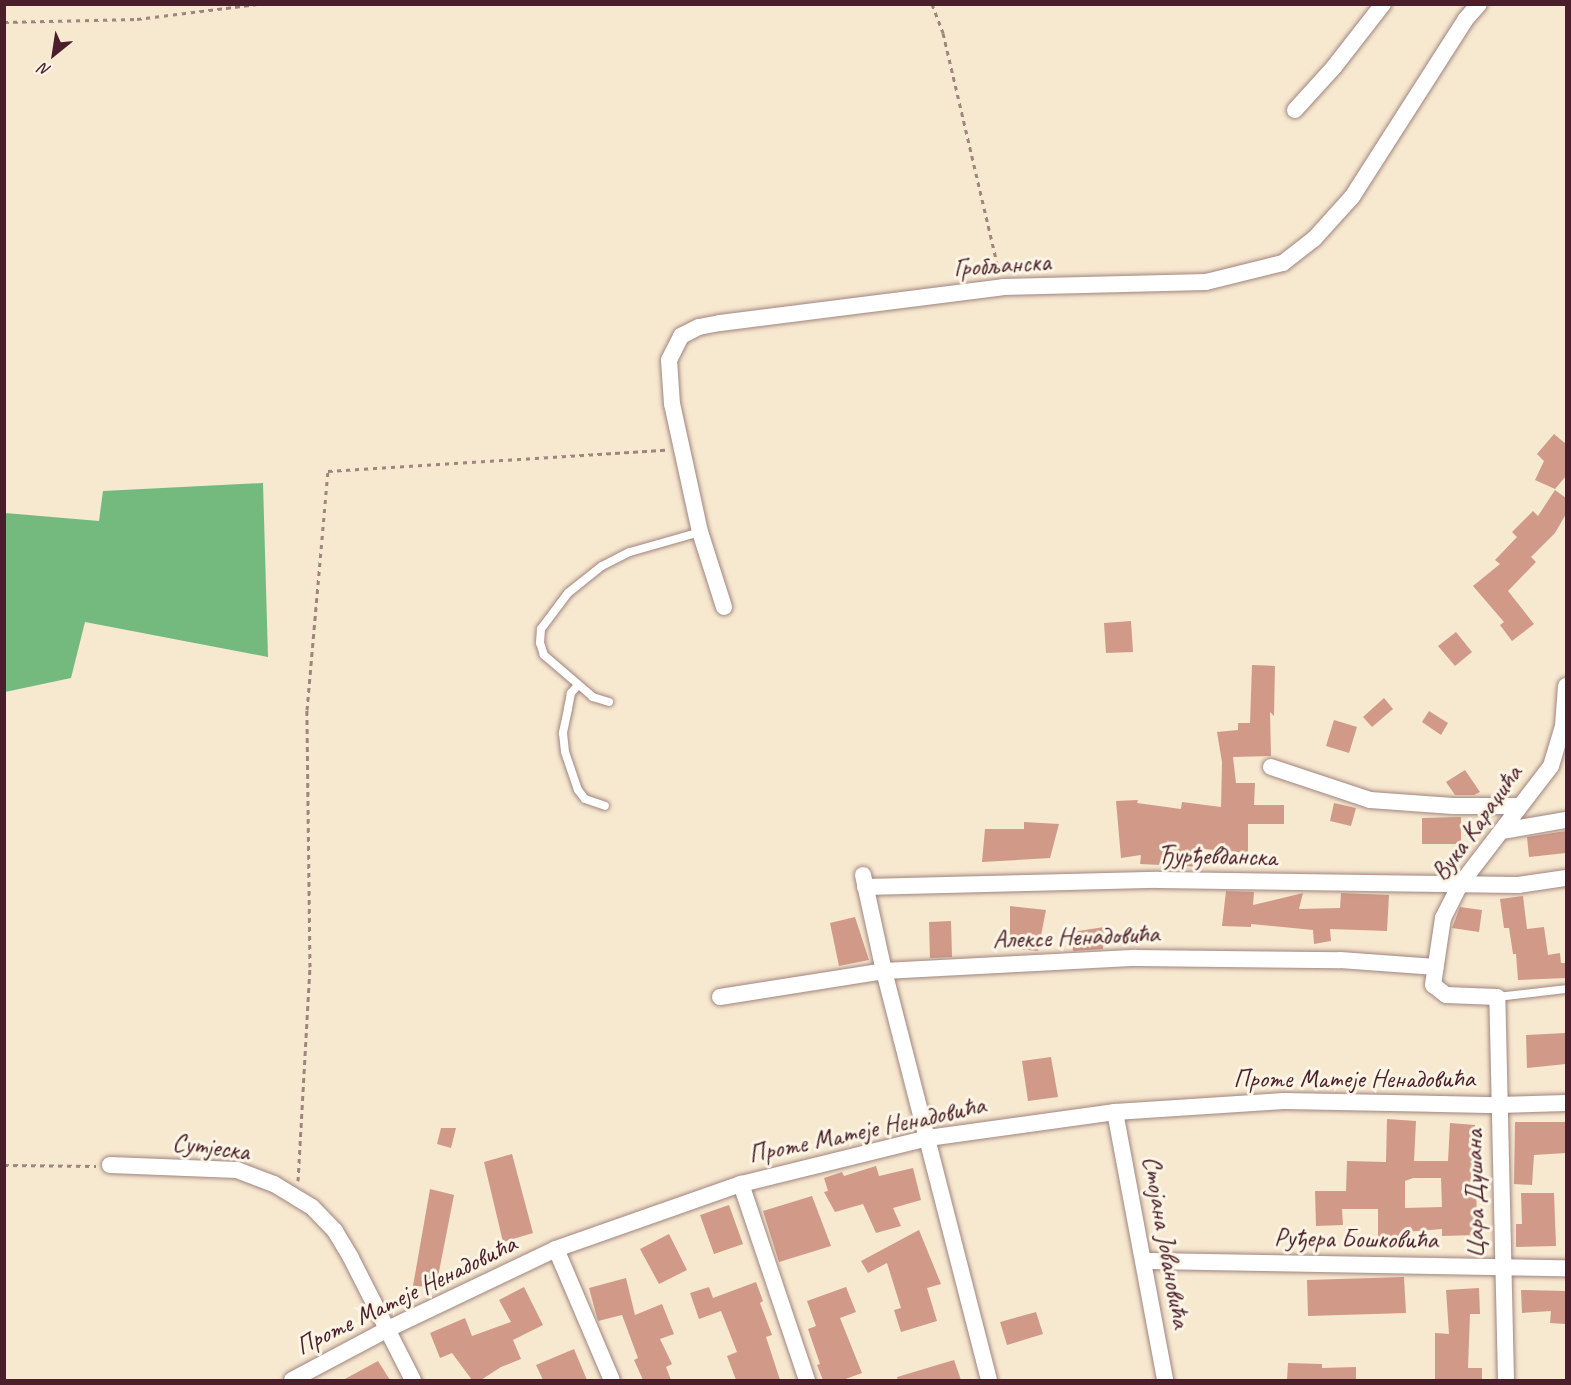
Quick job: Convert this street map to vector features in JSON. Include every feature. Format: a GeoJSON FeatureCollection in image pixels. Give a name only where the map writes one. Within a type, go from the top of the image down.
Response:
{"type":"FeatureCollection","features":[{"type":"Feature","properties":{"kind":"street"},"geometry":{"type":"LineString","coordinates":[[1295,110],[1334,67],[1383,4]]}},
{"type":"Feature","properties":{"kind":"street","name":"Гробљанска"},"geometry":{"type":"LineString","coordinates":[[724,607],[700,532],[672,404],[669,360],[681,336],[699,327],[1003,287],[1206,282],[1283,263],[1314,239],[1352,196],[1465,20],[1479,4]]}},
{"type":"Feature","properties":{"kind":"street","name":"Вука Караџића"},"geometry":{"type":"LineString","coordinates":[[1497,1002],[1446,995],[1435,989],[1433,985],[1443,918],[1458,886],[1551,766],[1563,726],[1566,686]]}},
{"type":"Feature","properties":{"kind":"street"},"geometry":{"type":"LineString","coordinates":[[1271,766],[1370,800],[1453,806],[1518,806]]}},
{"type":"Feature","properties":{"kind":"street"},"geometry":{"type":"LineString","coordinates":[[1502,831],[1566,820]]}},
{"type":"Feature","properties":{"kind":"street","name":"Ђурђевданска"},"geometry":{"type":"LineString","coordinates":[[884,971],[864,881],[1158,880],[1458,886],[1518,885],[1566,878]]}},
{"type":"Feature","properties":{"kind":"street","name":"Алексе Ненадовића"},"geometry":{"type":"LineString","coordinates":[[720,997],[884,971],[1136,958],[1340,960],[1436,967]]}},
{"type":"Feature","properties":{"kind":"street"},"geometry":{"type":"LineString","coordinates":[[884,971],[989,1380]]}},
{"type":"Feature","properties":{"kind":"street","name":"Цара Душана"},"geometry":{"type":"LineString","coordinates":[[1497,1002],[1506,1380]]}},
{"type":"Feature","properties":{"kind":"street","name":"Проте Матеје Ненадовића"},"geometry":{"type":"LineString","coordinates":[[292,1380],[388,1329],[556,1249],[741,1184],[928,1138],[1115,1112],[1284,1101],[1499,1105],[1566,1103]]}},
{"type":"Feature","properties":{"kind":"street","name":"Стојана Јовановића"},"geometry":{"type":"LineString","coordinates":[[1115,1112],[1165,1380]]}},
{"type":"Feature","properties":{"kind":"street","name":"Сутјеска"},"geometry":{"type":"LineString","coordinates":[[110,1165],[185,1166],[237,1170],[274,1184],[312,1208],[335,1230],[413,1380]]}},
{"type":"Feature","properties":{"kind":"street"},"geometry":{"type":"LineString","coordinates":[[741,1184],[807,1380]]}},
{"type":"Feature","properties":{"kind":"street"},"geometry":{"type":"LineString","coordinates":[[556,1249],[612,1380]]}},
{"type":"Feature","properties":{"kind":"street","name":"Руђера Бошковића"},"geometry":{"type":"LineString","coordinates":[[1144,1261],[1566,1268]]}},
{"type":"Feature","properties":{"kind":"lane"},"geometry":{"type":"LineString","coordinates":[[609,702],[592,697],[544,654],[540,643],[541,629],[568,592],[602,566],[630,552],[700,532]]}},
{"type":"Feature","properties":{"kind":"lane"},"geometry":{"type":"LineString","coordinates":[[578,685],[571,693],[566,717],[563,733],[565,752],[578,790],[585,799],[605,806]]}},
{"type":"Feature","properties":{"kind":"lane"},"geometry":{"type":"LineString","coordinates":[[1497,1002],[1566,989]]}},
{"type":"Feature","properties":{"kind":"path"},"geometry":{"type":"LineString","coordinates":[[4,22],[137,19],[257,4]]}},
{"type":"Feature","properties":{"kind":"path"},"geometry":{"type":"LineString","coordinates":[[932,4],[943,33],[1003,287]]}},
{"type":"Feature","properties":{"kind":"path"},"geometry":{"type":"LineString","coordinates":[[294,1196],[297,1186],[310,967],[307,710],[328,471],[622,455],[682,448]]}},
{"type":"Feature","properties":{"kind":"path"},"geometry":{"type":"LineString","coordinates":[[4,1165],[25,1167],[110,1165]]}},
{"type":"Feature","properties":{"kind":"green space"},"geometry":{"type":"Polygon","coordinates":[[[263,483],[268,657],[85,622],[71,678],[5,692],[5,513],[99,521],[103,491],[263,483]]]}},
{"type":"Feature","properties":{"kind":"building"},"geometry":{"type":"Polygon","coordinates":[[[1554,434],[1566,444],[1566,476],[1555,489],[1535,480],[1544,461],[1537,454],[1554,434]]]}},
{"type":"Feature","properties":{"kind":"building"},"geometry":{"type":"Polygon","coordinates":[[[1555,490],[1566,498],[1566,514],[1555,533],[1531,557],[1536,562],[1508,591],[1534,624],[1512,641],[1500,625],[1504,622],[1473,586],[1500,564],[1495,560],[1517,537],[1512,532],[1533,511],[1538,516],[1555,490]]]}},
{"type":"Feature","properties":{"kind":"building"},"geometry":{"type":"Polygon","coordinates":[[[1131,621],[1133,652],[1106,653],[1104,623],[1131,621]]]}},
{"type":"Feature","properties":{"kind":"building"},"geometry":{"type":"Polygon","coordinates":[[[1456,632],[1472,652],[1455,666],[1438,646],[1456,632]]]}},
{"type":"Feature","properties":{"kind":"building"},"geometry":{"type":"Polygon","coordinates":[[[1252,665],[1275,666],[1274,716],[1270,712],[1271,756],[1233,757],[1236,783],[1255,783],[1254,805],[1284,805],[1284,824],[1248,824],[1248,853],[1204,849],[1201,867],[1140,864],[1141,855],[1121,858],[1116,801],[1138,800],[1137,803],[1181,809],[1182,802],[1221,807],[1222,762],[1217,732],[1238,730],[1238,723],[1250,723],[1252,665]]]}},
{"type":"Feature","properties":{"kind":"building"},"geometry":{"type":"Polygon","coordinates":[[[1384,698],[1393,709],[1372,727],[1363,717],[1384,698]]]}},
{"type":"Feature","properties":{"kind":"building"},"geometry":{"type":"Polygon","coordinates":[[[1429,711],[1448,723],[1441,735],[1422,722],[1429,711]]]}},
{"type":"Feature","properties":{"kind":"building"},"geometry":{"type":"Polygon","coordinates":[[[1334,720],[1357,727],[1349,753],[1326,746],[1334,720]]]}},
{"type":"Feature","properties":{"kind":"building"},"geometry":{"type":"Polygon","coordinates":[[[1465,770],[1480,792],[1474,795],[1455,795],[1446,782],[1465,770]]]}},
{"type":"Feature","properties":{"kind":"building"},"geometry":{"type":"Polygon","coordinates":[[[1334,803],[1356,808],[1351,826],[1330,821],[1334,803]]]}},
{"type":"Feature","properties":{"kind":"building"},"geometry":{"type":"Polygon","coordinates":[[[1461,817],[1461,844],[1422,844],[1422,818],[1461,817]]]}},
{"type":"Feature","properties":{"kind":"building"},"geometry":{"type":"Polygon","coordinates":[[[1024,822],[1059,824],[1050,858],[982,862],[985,829],[1024,829],[1024,822]]]}},
{"type":"Feature","properties":{"kind":"building"},"geometry":{"type":"Polygon","coordinates":[[[1566,831],[1566,853],[1529,857],[1527,837],[1566,831]]]}},
{"type":"Feature","properties":{"kind":"building"},"geometry":{"type":"Polygon","coordinates":[[[1226,891],[1254,892],[1253,905],[1303,893],[1299,909],[1340,908],[1341,893],[1389,895],[1387,931],[1330,929],[1331,941],[1314,944],[1313,930],[1251,924],[1251,927],[1222,926],[1226,891]]]}},
{"type":"Feature","properties":{"kind":"building"},"geometry":{"type":"Polygon","coordinates":[[[1523,896],[1527,929],[1544,927],[1548,955],[1560,953],[1561,963],[1566,963],[1566,978],[1518,980],[1516,954],[1513,954],[1509,928],[1504,928],[1500,899],[1523,896]]]}},
{"type":"Feature","properties":{"kind":"building"},"geometry":{"type":"Polygon","coordinates":[[[1010,906],[1046,910],[1038,951],[1010,948],[1010,906]]]}},
{"type":"Feature","properties":{"kind":"building"},"geometry":{"type":"Polygon","coordinates":[[[1460,907],[1482,910],[1479,932],[1452,928],[1460,907]]]}},
{"type":"Feature","properties":{"kind":"building"},"geometry":{"type":"Polygon","coordinates":[[[855,917],[869,960],[839,966],[830,923],[855,917]]]}},
{"type":"Feature","properties":{"kind":"building"},"geometry":{"type":"Polygon","coordinates":[[[951,921],[952,957],[930,958],[929,922],[951,921]]]}},
{"type":"Feature","properties":{"kind":"building"},"geometry":{"type":"Polygon","coordinates":[[[1104,927],[1103,949],[1073,951],[1072,932],[1104,927]]]}},
{"type":"Feature","properties":{"kind":"building"},"geometry":{"type":"Polygon","coordinates":[[[1566,1033],[1566,1064],[1527,1068],[1526,1035],[1566,1033]]]}},
{"type":"Feature","properties":{"kind":"building"},"geometry":{"type":"Polygon","coordinates":[[[1051,1057],[1058,1097],[1028,1101],[1022,1061],[1051,1057]]]}},
{"type":"Feature","properties":{"kind":"building"},"geometry":{"type":"Polygon","coordinates":[[[1387,1119],[1416,1121],[1414,1161],[1448,1161],[1450,1123],[1475,1125],[1472,1175],[1476,1175],[1477,1235],[1442,1236],[1442,1229],[1405,1232],[1405,1239],[1378,1239],[1378,1209],[1342,1209],[1343,1225],[1316,1226],[1315,1191],[1346,1191],[1347,1161],[1386,1162],[1387,1119]],[[1413,1178],[1405,1181],[1405,1208],[1442,1207],[1441,1178],[1413,1178]]]}},
{"type":"Feature","properties":{"kind":"building"},"geometry":{"type":"Polygon","coordinates":[[[1515,1122],[1566,1122],[1566,1153],[1534,1155],[1532,1185],[1514,1184],[1515,1122]]]}},
{"type":"Feature","properties":{"kind":"building"},"geometry":{"type":"Polygon","coordinates":[[[441,1128],[456,1128],[451,1148],[437,1144],[441,1128]]]}},
{"type":"Feature","properties":{"kind":"building"},"geometry":{"type":"Polygon","coordinates":[[[512,1154],[533,1233],[503,1242],[484,1162],[512,1154]]]}},
{"type":"Feature","properties":{"kind":"building"},"geometry":{"type":"Polygon","coordinates":[[[876,1166],[879,1176],[913,1168],[921,1200],[893,1208],[901,1226],[876,1233],[863,1204],[835,1212],[824,1192],[828,1191],[824,1178],[842,1172],[844,1176],[876,1166]]]}},
{"type":"Feature","properties":{"kind":"building"},"geometry":{"type":"Polygon","coordinates":[[[430,1189],[454,1195],[436,1287],[413,1286],[430,1189]]]}},
{"type":"Feature","properties":{"kind":"building"},"geometry":{"type":"Polygon","coordinates":[[[1521,1193],[1554,1193],[1556,1246],[1516,1247],[1516,1224],[1522,1224],[1521,1193]]]}},
{"type":"Feature","properties":{"kind":"building"},"geometry":{"type":"Polygon","coordinates":[[[812,1196],[831,1246],[779,1262],[763,1211],[812,1196]]]}},
{"type":"Feature","properties":{"kind":"building"},"geometry":{"type":"Polygon","coordinates":[[[729,1205],[743,1244],[714,1254],[700,1215],[729,1205]]]}},
{"type":"Feature","properties":{"kind":"building"},"geometry":{"type":"Polygon","coordinates":[[[919,1230],[941,1284],[927,1288],[937,1321],[901,1332],[894,1310],[901,1308],[887,1263],[868,1273],[861,1261],[919,1230]]]}},
{"type":"Feature","properties":{"kind":"building"},"geometry":{"type":"Polygon","coordinates":[[[669,1234],[687,1270],[659,1284],[640,1249],[669,1234]]]}},
{"type":"Feature","properties":{"kind":"building"},"geometry":{"type":"Polygon","coordinates":[[[1404,1277],[1406,1313],[1308,1316],[1307,1280],[1404,1277]]]}},
{"type":"Feature","properties":{"kind":"building"},"geometry":{"type":"Polygon","coordinates":[[[626,1278],[635,1315],[662,1304],[674,1334],[660,1339],[672,1364],[666,1367],[671,1380],[643,1380],[634,1360],[638,1358],[622,1315],[598,1321],[589,1288],[626,1278]]]}},
{"type":"Feature","properties":{"kind":"building"},"geometry":{"type":"Polygon","coordinates":[[[756,1282],[763,1301],[760,1303],[772,1335],[766,1337],[780,1380],[736,1380],[727,1356],[737,1352],[721,1311],[699,1319],[690,1293],[709,1287],[713,1298],[756,1282]]]}},
{"type":"Feature","properties":{"kind":"building"},"geometry":{"type":"Polygon","coordinates":[[[524,1287],[543,1325],[513,1340],[521,1359],[501,1367],[481,1380],[472,1380],[452,1353],[440,1358],[430,1333],[465,1318],[472,1336],[511,1322],[499,1300],[524,1287]]]}},
{"type":"Feature","properties":{"kind":"building"},"geometry":{"type":"Polygon","coordinates":[[[846,1287],[856,1312],[840,1318],[862,1373],[843,1380],[823,1380],[808,1329],[816,1326],[807,1301],[846,1287]]]}},
{"type":"Feature","properties":{"kind":"building"},"geometry":{"type":"Polygon","coordinates":[[[1479,1288],[1480,1314],[1470,1314],[1468,1368],[1482,1368],[1482,1380],[1435,1380],[1435,1333],[1449,1334],[1446,1290],[1479,1288]]]}},
{"type":"Feature","properties":{"kind":"building"},"geometry":{"type":"Polygon","coordinates":[[[1521,1290],[1566,1291],[1566,1324],[1550,1323],[1551,1311],[1522,1313],[1521,1290]]]}},
{"type":"Feature","properties":{"kind":"building"},"geometry":{"type":"Polygon","coordinates":[[[1036,1312],[1043,1334],[1007,1345],[1000,1322],[1036,1312]]]}},
{"type":"Feature","properties":{"kind":"building"},"geometry":{"type":"Polygon","coordinates":[[[574,1349],[587,1380],[543,1380],[536,1365],[574,1349]]]}},
{"type":"Feature","properties":{"kind":"building"},"geometry":{"type":"Polygon","coordinates":[[[954,1360],[961,1380],[898,1380],[897,1377],[954,1360]]]}},
{"type":"Feature","properties":{"kind":"building"},"geometry":{"type":"Polygon","coordinates":[[[378,1361],[390,1380],[343,1380],[378,1361]]]}},
{"type":"Feature","properties":{"kind":"building"},"geometry":{"type":"Polygon","coordinates":[[[1288,1363],[1322,1364],[1322,1368],[1356,1367],[1356,1380],[1287,1380],[1288,1363]]]}}]}
